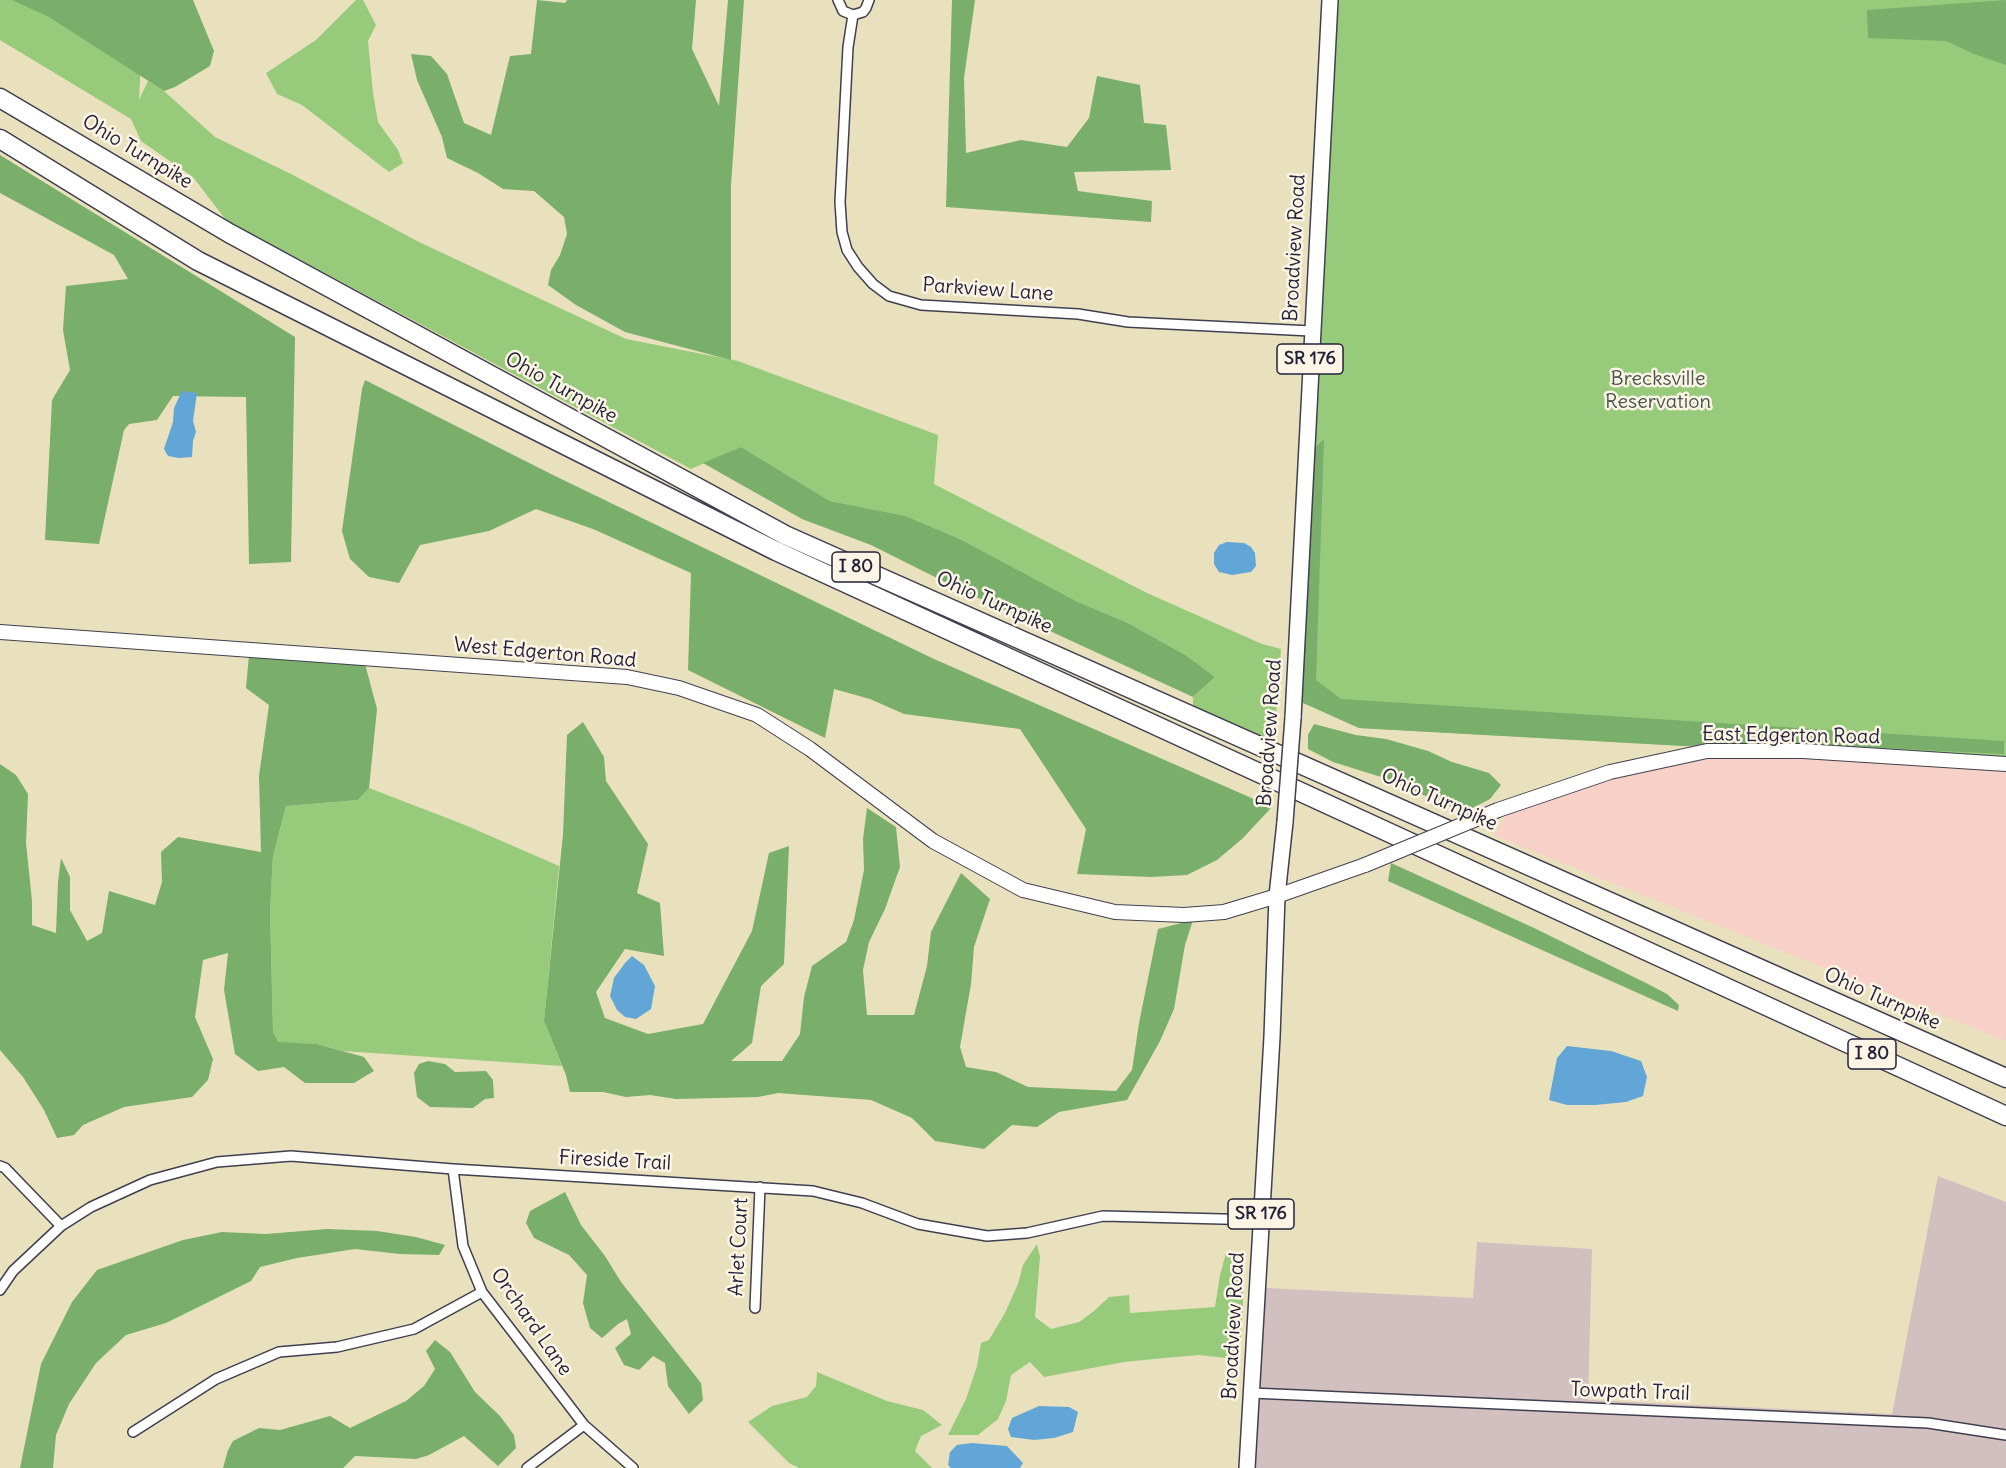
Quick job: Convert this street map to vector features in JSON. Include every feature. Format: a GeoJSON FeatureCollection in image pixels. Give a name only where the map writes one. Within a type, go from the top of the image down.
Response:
{"type":"FeatureCollection","features":[{"type":"Feature","properties":{"kind":"highway","name":"Ohio Turnpike"},"geometry":{"type":"LineString","coordinates":[[0,98],[229,233],[785,535],[2006,1078]]}},
{"type":"Feature","properties":{"kind":"highway","name":"I 80"},"geometry":{"type":"LineString","coordinates":[[0,139],[198,261],[776,551],[2006,1116]]}},
{"type":"Feature","properties":{"kind":"main road","name":"Broadview Road"},"geometry":{"type":"LineString","coordinates":[[1247,1468],[1272,1037],[1277,897],[1293,717],[1311,331],[1330,0]]}},
{"type":"Feature","properties":{"kind":"street"},"geometry":{"type":"LineString","coordinates":[[838,0],[843,11],[853,15],[862,12],[869,0]]}},
{"type":"Feature","properties":{"kind":"street","name":"Parkview Lane"},"geometry":{"type":"LineString","coordinates":[[853,15],[848,47],[840,202],[842,232],[847,250],[858,267],[873,284],[889,296],[921,305],[1078,314],[1128,322],[1311,331]]}},
{"type":"Feature","properties":{"kind":"street","name":"West Edgerton Road"},"geometry":{"type":"LineString","coordinates":[[0,632],[627,677],[679,688],[758,715],[810,749],[933,840],[1023,890],[1115,912],[1184,915],[1224,912],[1277,897]]}},
{"type":"Feature","properties":{"kind":"street","name":"East Edgerton Road"},"geometry":{"type":"LineString","coordinates":[[1277,897],[1365,865],[1498,810],[1610,772],[1707,751],[1803,751],[2006,764]]}},
{"type":"Feature","properties":{"kind":"street","name":"Fireside Trail"},"geometry":{"type":"LineString","coordinates":[[0,1290],[13,1271],[61,1226],[92,1207],[150,1180],[217,1162],[291,1156],[453,1169],[813,1191],[862,1203],[918,1224],[987,1236],[1027,1233],[1103,1216],[1261,1220]]}},
{"type":"Feature","properties":{"kind":"street"},"geometry":{"type":"LineString","coordinates":[[0,1166],[5,1168],[61,1226]]}},
{"type":"Feature","properties":{"kind":"street","name":"Orchard Lane"},"geometry":{"type":"LineString","coordinates":[[453,1169],[463,1246],[482,1292],[584,1425],[633,1468]]}},
{"type":"Feature","properties":{"kind":"street","name":"Arlet Court"},"geometry":{"type":"LineString","coordinates":[[754,1308],[760,1187]]}},
{"type":"Feature","properties":{"kind":"street"},"geometry":{"type":"LineString","coordinates":[[133,1432],[216,1379],[279,1352],[337,1347],[414,1329],[482,1292]]}},
{"type":"Feature","properties":{"kind":"street","name":"Towpath Trail"},"geometry":{"type":"LineString","coordinates":[[1252,1393],[1928,1423],[2006,1435]]}},
{"type":"Feature","properties":{"kind":"street"},"geometry":{"type":"LineString","coordinates":[[527,1468],[584,1425]]}},
{"type":"Feature","properties":{"kind":"shaded area"},"geometry":{"type":"Polygon","coordinates":[[[1757,754],[2006,768],[2006,1041],[1493,835],[1510,811],[1650,766],[1715,756],[1757,754]]]}},
{"type":"Feature","properties":{"kind":"shaded area"},"geometry":{"type":"Polygon","coordinates":[[[1938,1176],[2006,1202],[2006,1468],[1254,1468],[1266,1288],[1473,1298],[1477,1242],[1592,1249],[1588,1400],[1892,1414],[1938,1176]]]}},
{"type":"Feature","properties":{"kind":"green space"},"geometry":{"type":"Polygon","coordinates":[[[0,0],[144,0],[139,100],[148,81],[164,91],[215,137],[293,175],[419,242],[626,339],[738,361],[938,435],[934,484],[1147,593],[1262,644],[1281,649],[1274,742],[1193,706],[1193,697],[1215,677],[1187,656],[1128,623],[1078,602],[960,539],[906,516],[830,501],[741,447],[691,469],[226,220],[193,177],[141,141],[131,119],[0,40],[0,0]]]}},
{"type":"Feature","properties":{"kind":"green space"},"geometry":{"type":"Polygon","coordinates":[[[12,0],[193,0],[214,51],[210,66],[164,91],[49,17],[12,0]]]}},
{"type":"Feature","properties":{"kind":"green space"},"geometry":{"type":"Polygon","coordinates":[[[356,0],[363,0],[376,25],[368,41],[378,122],[398,150],[403,163],[389,172],[302,105],[277,94],[266,73],[316,40],[356,0]]]}},
{"type":"Feature","properties":{"kind":"green space"},"geometry":{"type":"Polygon","coordinates":[[[537,0],[565,3],[567,0],[696,0],[692,49],[719,106],[728,0],[744,0],[731,185],[731,360],[625,332],[576,305],[548,285],[551,270],[560,255],[567,234],[564,217],[534,191],[503,189],[478,173],[447,158],[442,137],[417,80],[411,54],[431,56],[447,74],[464,123],[491,135],[510,56],[531,54],[537,0]]]}},
{"type":"Feature","properties":{"kind":"green space"},"geometry":{"type":"Polygon","coordinates":[[[952,0],[975,0],[964,78],[966,153],[1021,140],[1067,147],[1089,118],[1097,76],[1140,85],[1144,123],[1166,125],[1171,170],[1074,172],[1078,191],[1152,201],[1151,222],[946,207],[952,0]]]}},
{"type":"Feature","properties":{"kind":"green space","name":"Brecksville Reservation"},"geometry":{"type":"Polygon","coordinates":[[[1331,0],[2006,0],[2006,764],[1359,728],[1292,698],[1331,0]]]}},
{"type":"Feature","properties":{"kind":"green space"},"geometry":{"type":"Polygon","coordinates":[[[2006,0],[2006,65],[1946,41],[1868,38],[1867,10],[2006,0]]]}},
{"type":"Feature","properties":{"kind":"green space"},"geometry":{"type":"Polygon","coordinates":[[[0,155],[295,337],[291,562],[249,564],[246,397],[173,396],[157,420],[129,424],[124,430],[99,544],[45,540],[52,400],[70,370],[63,330],[66,286],[128,279],[114,255],[0,193],[0,155]]]}},
{"type":"Feature","properties":{"kind":"green space"},"geometry":{"type":"Polygon","coordinates":[[[365,380],[555,476],[934,659],[1272,807],[1242,839],[1217,860],[1187,875],[1151,877],[1077,874],[1086,829],[1020,729],[904,714],[870,699],[834,689],[825,738],[688,670],[691,573],[593,529],[536,509],[489,531],[420,545],[399,583],[369,577],[350,559],[342,531],[365,380]]]}},
{"type":"Feature","properties":{"kind":"green space"},"geometry":{"type":"Polygon","coordinates":[[[1324,439],[1316,680],[1341,699],[2004,741],[2004,754],[1864,747],[1686,746],[1359,728],[1299,701],[1307,534],[1315,448],[1324,439]]]}},
{"type":"Feature","properties":{"kind":"green space"},"geometry":{"type":"Polygon","coordinates":[[[741,447],[830,501],[906,516],[960,539],[1078,602],[1128,623],[1187,656],[1215,677],[1193,697],[961,590],[871,545],[802,519],[703,463],[741,447]]]}},
{"type":"Feature","properties":{"kind":"green space"},"geometry":{"type":"Polygon","coordinates":[[[249,655],[365,664],[377,709],[369,788],[358,800],[286,806],[273,856],[270,911],[273,1032],[278,1042],[317,1044],[364,1057],[374,1071],[354,1083],[305,1083],[284,1067],[258,1071],[235,1054],[224,990],[228,953],[203,960],[195,1017],[213,1059],[208,1080],[192,1097],[124,1107],[83,1125],[74,1135],[57,1138],[44,1110],[23,1077],[0,1050],[0,764],[16,775],[28,794],[26,843],[32,925],[56,933],[61,858],[70,877],[70,910],[87,941],[102,933],[109,891],[155,905],[162,882],[161,852],[178,837],[261,852],[259,776],[269,705],[246,688],[249,655]]]}},
{"type":"Feature","properties":{"kind":"green space"},"geometry":{"type":"Polygon","coordinates":[[[583,722],[604,757],[606,781],[648,844],[637,893],[660,903],[664,956],[625,949],[596,992],[605,1018],[648,1034],[703,1024],[752,931],[769,853],[789,846],[784,964],[761,986],[752,1043],[731,1061],[782,1061],[800,1034],[804,997],[812,966],[846,942],[854,920],[864,870],[863,839],[867,808],[896,827],[900,867],[885,909],[869,942],[863,970],[867,1015],[914,1015],[927,966],[931,932],[961,873],[990,899],[974,947],[971,984],[960,1047],[966,1067],[996,1072],[1028,1087],[1116,1091],[1132,1070],[1158,929],[1193,920],[1185,945],[1174,1009],[1160,1041],[1127,1100],[1059,1112],[1037,1127],[1012,1125],[984,1149],[935,1141],[912,1118],[871,1100],[778,1093],[758,1097],[676,1099],[650,1095],[626,1097],[603,1092],[570,1092],[566,1075],[544,1021],[563,834],[567,735],[583,722]]]}},
{"type":"Feature","properties":{"kind":"green space"},"geometry":{"type":"Polygon","coordinates":[[[1314,724],[1356,735],[1386,739],[1428,751],[1452,762],[1489,773],[1501,785],[1490,799],[1469,810],[1461,811],[1381,777],[1333,762],[1308,749],[1308,735],[1314,724]]]}},
{"type":"Feature","properties":{"kind":"green space"},"geometry":{"type":"Polygon","coordinates":[[[369,788],[465,825],[559,866],[544,1021],[562,1066],[343,1051],[317,1044],[278,1043],[273,1032],[270,911],[273,856],[286,806],[358,800],[369,788]]]}},
{"type":"Feature","properties":{"kind":"green space"},"geometry":{"type":"Polygon","coordinates":[[[1391,863],[1532,927],[1646,983],[1667,994],[1679,1005],[1678,1011],[1388,881],[1391,863]]]}},
{"type":"Feature","properties":{"kind":"green space"},"geometry":{"type":"Polygon","coordinates":[[[428,1061],[445,1064],[455,1072],[486,1071],[493,1080],[494,1098],[485,1099],[473,1108],[430,1107],[417,1097],[414,1073],[419,1064],[428,1061]]]}},
{"type":"Feature","properties":{"kind":"green space"},"geometry":{"type":"Polygon","coordinates":[[[565,1192],[581,1225],[605,1256],[621,1282],[701,1383],[703,1400],[689,1414],[668,1386],[665,1363],[653,1356],[639,1370],[624,1365],[615,1348],[631,1334],[627,1319],[602,1338],[590,1328],[583,1303],[587,1275],[569,1255],[534,1238],[526,1223],[530,1211],[565,1192]]]}},
{"type":"Feature","properties":{"kind":"green space"},"geometry":{"type":"Polygon","coordinates":[[[327,1229],[377,1231],[416,1237],[445,1245],[439,1255],[355,1249],[297,1258],[260,1267],[251,1281],[166,1323],[126,1335],[96,1363],[69,1404],[56,1435],[53,1468],[20,1468],[41,1364],[72,1302],[97,1270],[183,1240],[222,1232],[266,1234],[327,1229]]]}},
{"type":"Feature","properties":{"kind":"green space"},"geometry":{"type":"Polygon","coordinates":[[[1037,1244],[1040,1257],[1035,1317],[1051,1329],[1079,1322],[1109,1297],[1129,1295],[1130,1313],[1215,1307],[1226,1253],[1239,1260],[1243,1275],[1243,1304],[1241,1337],[1234,1359],[1199,1355],[1164,1358],[1124,1362],[1044,1377],[1030,1362],[1011,1375],[1006,1401],[998,1419],[978,1435],[948,1435],[966,1399],[977,1366],[981,1343],[989,1340],[1005,1313],[1018,1284],[1023,1265],[1037,1244]]]}},
{"type":"Feature","properties":{"kind":"green space"},"geometry":{"type":"Polygon","coordinates":[[[435,1340],[450,1352],[475,1392],[500,1416],[514,1435],[516,1448],[498,1466],[464,1436],[429,1455],[416,1459],[355,1456],[343,1468],[223,1468],[233,1441],[259,1428],[280,1430],[330,1416],[350,1428],[406,1401],[424,1386],[435,1369],[426,1351],[435,1340]]]}},
{"type":"Feature","properties":{"kind":"green space"},"geometry":{"type":"Polygon","coordinates":[[[817,1372],[887,1401],[923,1410],[942,1425],[921,1436],[915,1451],[932,1468],[799,1468],[789,1463],[748,1422],[772,1406],[807,1397],[816,1386],[817,1372]]]}},
{"type":"Feature","properties":{"kind":"water"},"geometry":{"type":"Polygon","coordinates":[[[182,391],[197,393],[193,421],[196,432],[192,457],[179,458],[168,456],[164,449],[173,422],[174,408],[182,391]]]}},
{"type":"Feature","properties":{"kind":"water"},"geometry":{"type":"Polygon","coordinates":[[[1227,542],[1244,543],[1251,547],[1255,553],[1256,566],[1251,572],[1232,575],[1219,572],[1214,564],[1214,553],[1219,545],[1227,542]]]}},
{"type":"Feature","properties":{"kind":"water"},"geometry":{"type":"Polygon","coordinates":[[[632,956],[644,965],[655,986],[651,1009],[636,1019],[625,1017],[617,1010],[610,996],[614,978],[632,956]]]}},
{"type":"Feature","properties":{"kind":"water"},"geometry":{"type":"Polygon","coordinates":[[[1567,1046],[1611,1051],[1641,1061],[1647,1077],[1643,1096],[1626,1102],[1595,1105],[1567,1105],[1549,1100],[1557,1058],[1567,1046]]]}},
{"type":"Feature","properties":{"kind":"water"},"geometry":{"type":"Polygon","coordinates":[[[1039,1406],[1069,1407],[1078,1412],[1073,1432],[1054,1438],[1034,1440],[1011,1437],[1008,1429],[1012,1418],[1039,1406]]]}},
{"type":"Feature","properties":{"kind":"water"},"geometry":{"type":"Polygon","coordinates":[[[972,1443],[1007,1446],[1023,1463],[1020,1468],[951,1468],[948,1465],[950,1452],[957,1445],[972,1443]]]}}]}
